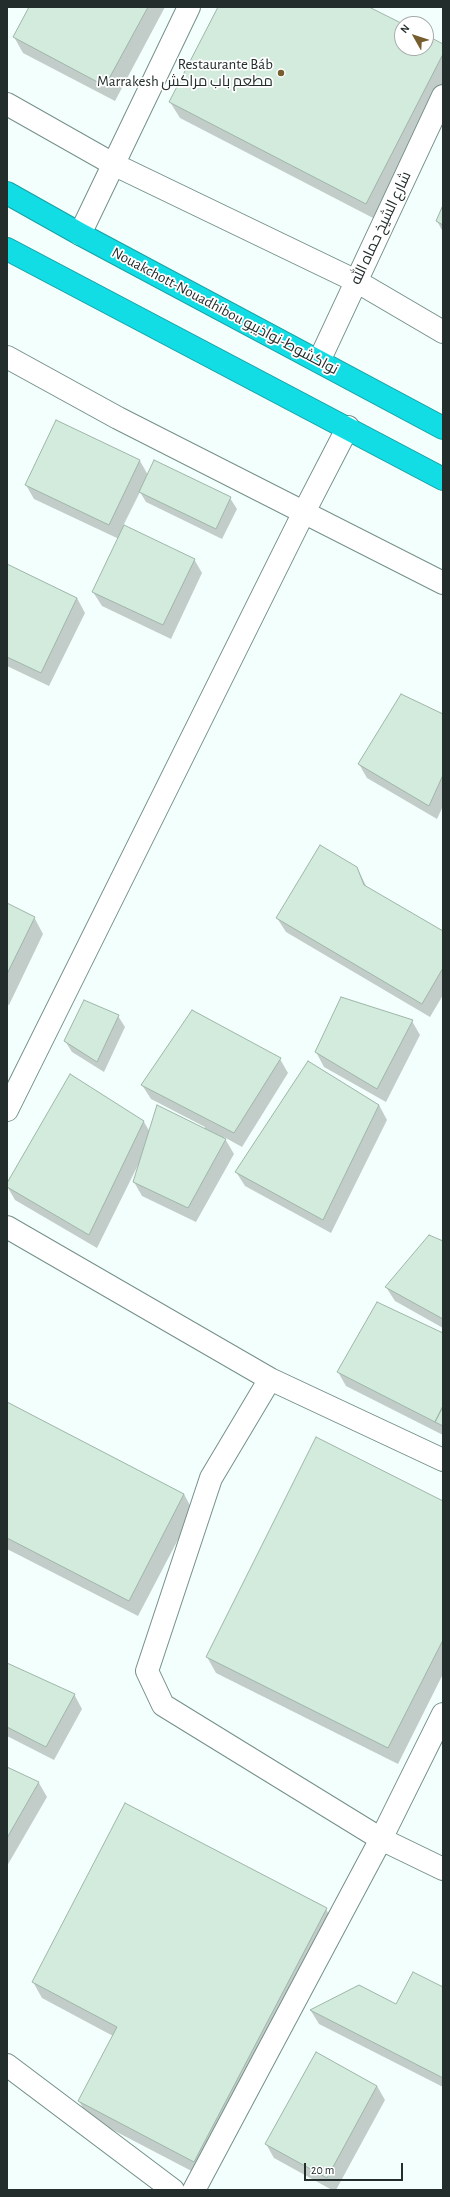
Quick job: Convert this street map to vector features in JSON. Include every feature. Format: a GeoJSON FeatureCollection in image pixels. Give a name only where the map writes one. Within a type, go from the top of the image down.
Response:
{"type":"FeatureCollection","features":[{"type":"Feature","properties":{"kind":"highway","name":"Nouakchott-Nouadhibou نواكشوط-نواذيبو"},"geometry":{"type":"LineString","coordinates":[[7,193],[80,234],[443,428]]}},
{"type":"Feature","properties":{"kind":"highway"},"geometry":{"type":"LineString","coordinates":[[7,248],[443,479]]}},
{"type":"Feature","properties":{"kind":"street"},"geometry":{"type":"LineString","coordinates":[[80,234],[189,7]]}},
{"type":"Feature","properties":{"kind":"street","name":"شارع الشيخ حماه الله"},"geometry":{"type":"LineString","coordinates":[[319,361],[443,96]]}},
{"type":"Feature","properties":{"kind":"street"},"geometry":{"type":"LineString","coordinates":[[7,104],[113,164],[356,281],[443,332]]}},
{"type":"Feature","properties":{"kind":"street"},"geometry":{"type":"LineString","coordinates":[[7,357],[118,418],[303,514],[443,583]]}},
{"type":"Feature","properties":{"kind":"street"},"geometry":{"type":"LineString","coordinates":[[7,1110],[303,514],[348,428]]}},
{"type":"Feature","properties":{"kind":"street"},"geometry":{"type":"LineString","coordinates":[[7,1227],[270,1379],[443,1460]]}},
{"type":"Feature","properties":{"kind":"street"},"geometry":{"type":"LineString","coordinates":[[270,1379],[211,1478],[147,1671],[163,1705],[381,1839],[443,1869]]}},
{"type":"Feature","properties":{"kind":"street"},"geometry":{"type":"LineString","coordinates":[[194,2190],[381,1839],[443,1714]]}},
{"type":"Feature","properties":{"kind":"street"},"geometry":{"type":"LineString","coordinates":[[7,2065],[173,2190]]}},
{"type":"Feature","properties":{"kind":"building"},"geometry":{"type":"Polygon","coordinates":[[[29,7],[148,7],[105,86],[13,37],[29,7]]]}},
{"type":"Feature","properties":{"kind":"building"},"geometry":{"type":"Polygon","coordinates":[[[218,7],[369,7],[394,20],[394,56],[434,56],[434,39],[443,44],[443,54],[366,204],[169,102],[218,7]]]}},
{"type":"Feature","properties":{"kind":"building"},"geometry":{"type":"Polygon","coordinates":[[[443,205],[443,225],[436,221],[443,205]]]}},
{"type":"Feature","properties":{"kind":"building"},"geometry":{"type":"Polygon","coordinates":[[[56,420],[140,460],[109,525],[25,485],[56,420]]]}},
{"type":"Feature","properties":{"kind":"building"},"geometry":{"type":"Polygon","coordinates":[[[154,460],[231,497],[216,529],[139,492],[154,460]]]}},
{"type":"Feature","properties":{"kind":"building"},"geometry":{"type":"Polygon","coordinates":[[[124,525],[195,559],[163,625],[92,592],[124,525]]]}},
{"type":"Feature","properties":{"kind":"building"},"geometry":{"type":"Polygon","coordinates":[[[7,564],[77,598],[41,673],[7,657],[7,564]]]}},
{"type":"Feature","properties":{"kind":"building"},"geometry":{"type":"Polygon","coordinates":[[[401,694],[443,714],[443,775],[429,806],[358,764],[401,694]]]}},
{"type":"Feature","properties":{"kind":"building"},"geometry":{"type":"Polygon","coordinates":[[[320,845],[357,867],[364,885],[443,931],[443,968],[422,1004],[276,918],[320,845]]]}},
{"type":"Feature","properties":{"kind":"building"},"geometry":{"type":"Polygon","coordinates":[[[7,903],[35,917],[7,974],[7,903]]]}},
{"type":"Feature","properties":{"kind":"building"},"geometry":{"type":"Polygon","coordinates":[[[341,997],[413,1020],[377,1089],[315,1052],[341,997]]]}},
{"type":"Feature","properties":{"kind":"building"},"geometry":{"type":"Polygon","coordinates":[[[84,1000],[119,1015],[97,1062],[64,1041],[84,1000]]]}},
{"type":"Feature","properties":{"kind":"building"},"geometry":{"type":"Polygon","coordinates":[[[192,1010],[281,1058],[234,1133],[141,1085],[192,1010]]]}},
{"type":"Feature","properties":{"kind":"building"},"geometry":{"type":"Polygon","coordinates":[[[308,1061],[379,1105],[323,1220],[235,1172],[308,1061]]]}},
{"type":"Feature","properties":{"kind":"building"},"geometry":{"type":"Polygon","coordinates":[[[70,1074],[144,1121],[89,1235],[7,1187],[7,1183],[70,1074]]]}},
{"type":"Feature","properties":{"kind":"building"},"geometry":{"type":"Polygon","coordinates":[[[157,1105],[226,1139],[188,1208],[133,1182],[157,1105]]]}},
{"type":"Feature","properties":{"kind":"building"},"geometry":{"type":"Polygon","coordinates":[[[429,1235],[443,1241],[443,1319],[385,1287],[429,1235]]]}},
{"type":"Feature","properties":{"kind":"building"},"geometry":{"type":"Polygon","coordinates":[[[377,1302],[443,1333],[443,1406],[435,1422],[337,1372],[377,1302]]]}},
{"type":"Feature","properties":{"kind":"building"},"geometry":{"type":"Polygon","coordinates":[[[7,1402],[184,1494],[129,1601],[7,1538],[7,1402]]]}},
{"type":"Feature","properties":{"kind":"building"},"geometry":{"type":"Polygon","coordinates":[[[443,1406],[443,1426],[435,1422],[443,1406]]]}},
{"type":"Feature","properties":{"kind":"building"},"geometry":{"type":"Polygon","coordinates":[[[316,1437],[443,1501],[443,1640],[388,1748],[206,1657],[316,1437]]]}},
{"type":"Feature","properties":{"kind":"building"},"geometry":{"type":"Polygon","coordinates":[[[7,1663],[75,1694],[46,1747],[7,1727],[7,1663]]]}},
{"type":"Feature","properties":{"kind":"building"},"geometry":{"type":"Polygon","coordinates":[[[7,1767],[39,1782],[7,1838],[7,1767]]]}},
{"type":"Feature","properties":{"kind":"building"},"geometry":{"type":"Polygon","coordinates":[[[125,1803],[327,1908],[194,2162],[78,2101],[117,2027],[32,1982],[125,1803]]]}},
{"type":"Feature","properties":{"kind":"building"},"geometry":{"type":"Polygon","coordinates":[[[413,1972],[443,1987],[443,2078],[310,2010],[359,1985],[396,2004],[413,1972]]]}},
{"type":"Feature","properties":{"kind":"building"},"geometry":{"type":"Polygon","coordinates":[[[316,2052],[377,2086],[327,2178],[265,2144],[316,2052]]]}},
{"type":"Feature","properties":{"kind":"place","name":"Restaurante Báb Marrakesh مطعم باب مراكش"},"geometry":{"type":"Point","coordinates":[281,73]}}]}
